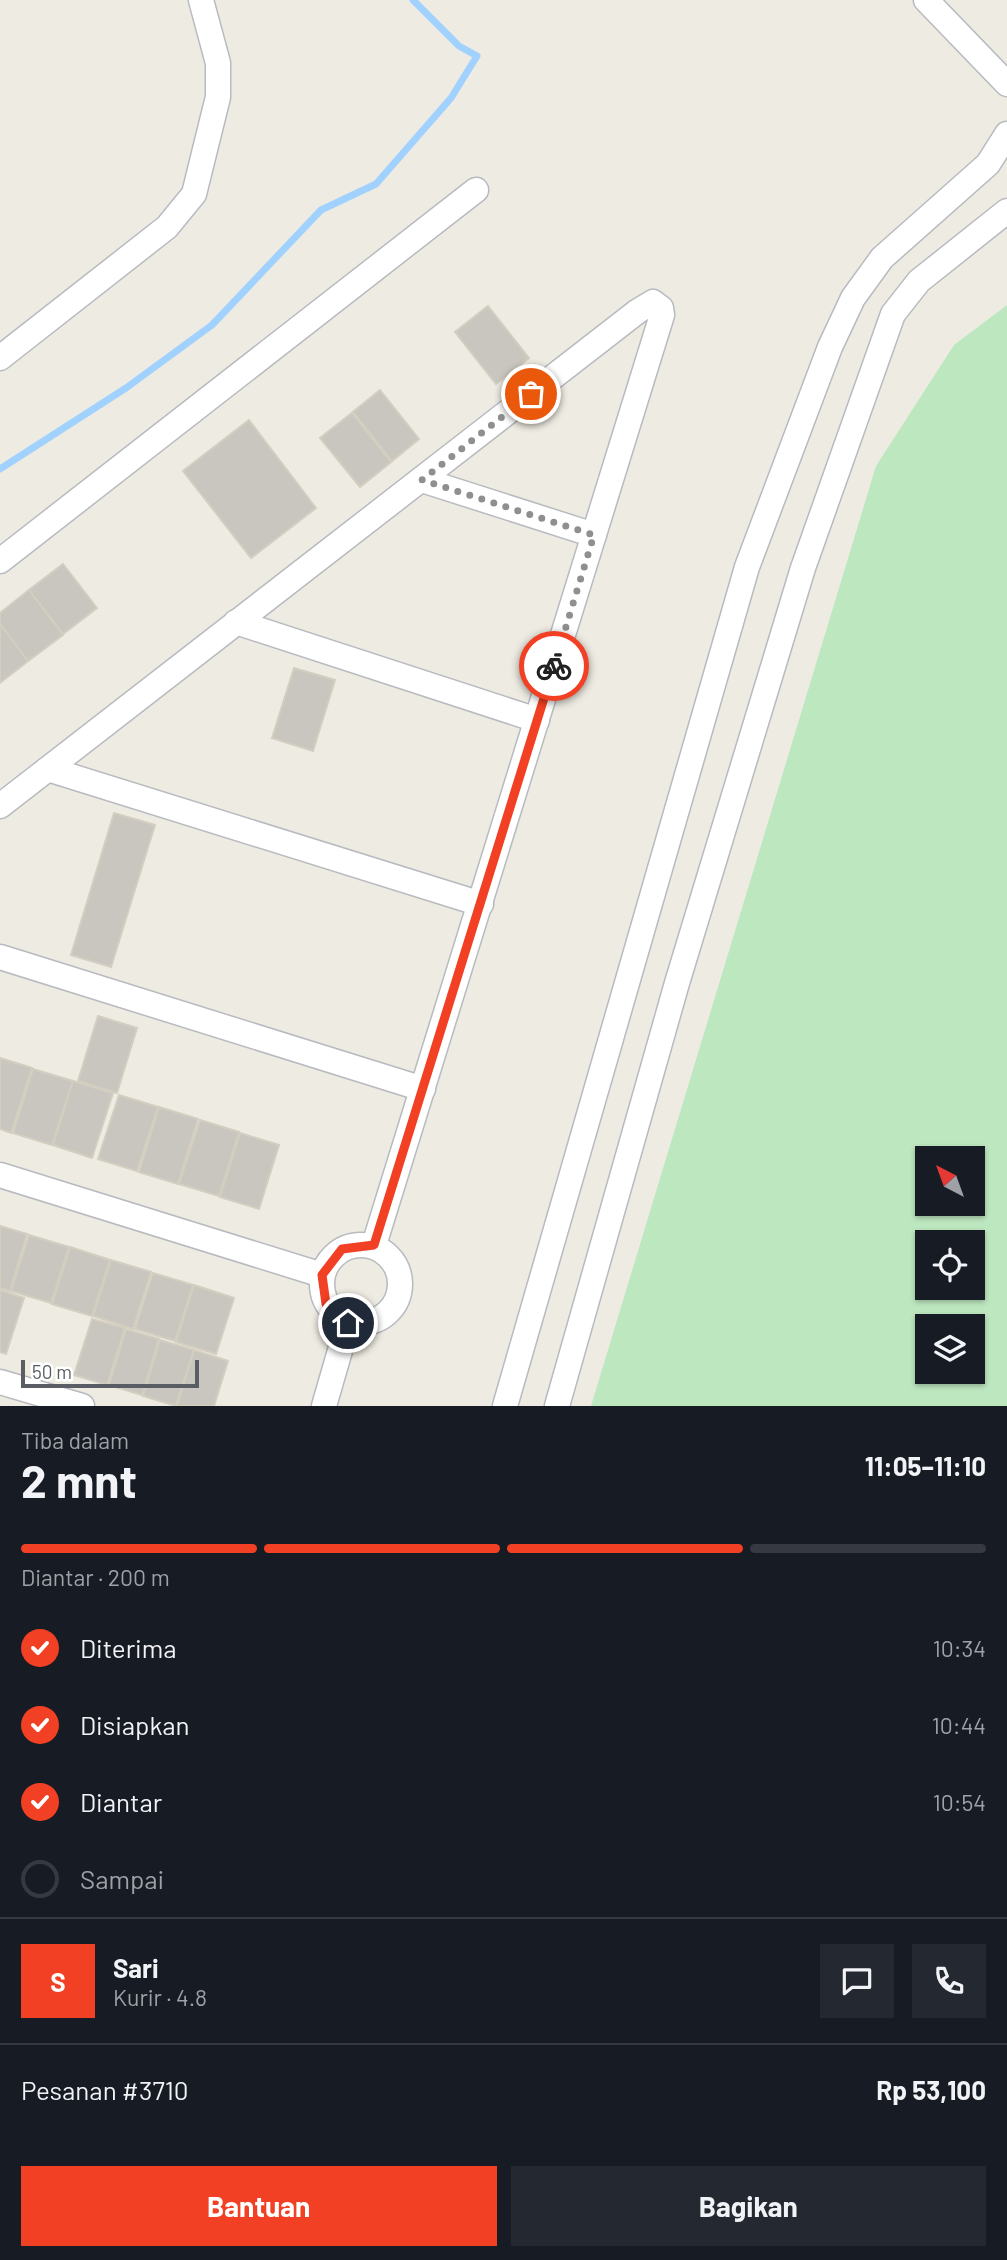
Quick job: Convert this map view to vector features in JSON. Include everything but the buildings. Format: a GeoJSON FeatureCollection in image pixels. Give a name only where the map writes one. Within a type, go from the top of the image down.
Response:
{"type":"FeatureCollection","features":[{"type":"Feature","properties":{"kind":"street"},"geometry":{"type":"LineString","coordinates":[[0,358],[167,227],[194,194],[218,97],[218,63],[201,0]]}},
{"type":"Feature","properties":{"kind":"street"},"geometry":{"type":"LineString","coordinates":[[926,0],[1007,85]]}},
{"type":"Feature","properties":{"kind":"street"},"geometry":{"type":"LineString","coordinates":[[505,1406],[747,567],[830,347],[853,299],[882,258],[988,163],[1007,134]]}},
{"type":"Feature","properties":{"kind":"street"},"geometry":{"type":"LineString","coordinates":[[0,561],[476,190]]}},
{"type":"Feature","properties":{"kind":"street"},"geometry":{"type":"LineString","coordinates":[[556,1406],[677,983],[803,568],[893,314],[919,281],[1007,211]]}},
{"type":"Feature","properties":{"kind":"street"},"geometry":{"type":"LineString","coordinates":[[0,806],[638,311],[656,303],[661,308],[662,315],[374,1245]]}},
{"type":"Feature","properties":{"kind":"street"},"geometry":{"type":"LineString","coordinates":[[422,480],[594,535]]}},
{"type":"Feature","properties":{"kind":"street"},"geometry":{"type":"LineString","coordinates":[[236,622],[537,720]]}},
{"type":"Feature","properties":{"kind":"street"},"geometry":{"type":"LineString","coordinates":[[48,769],[481,904]]}},
{"type":"Feature","properties":{"kind":"street"},"geometry":{"type":"LineString","coordinates":[[0,957],[423,1089]]}},
{"type":"Feature","properties":{"kind":"street"},"geometry":{"type":"LineString","coordinates":[[0,1175],[322,1275]]}},
{"type":"Feature","properties":{"kind":"street"},"geometry":{"type":"LineString","coordinates":[[374,1245],[398,1266],[400,1297],[379,1320],[348,1323],[326,1304],[322,1275],[342,1249],[374,1245]]}},
{"type":"Feature","properties":{"kind":"street"},"geometry":{"type":"LineString","coordinates":[[324,1406],[348,1323]]}},
{"type":"Feature","properties":{"kind":"street"},"geometry":{"type":"LineString","coordinates":[[0,1382],[82,1406]]}},
{"type":"Feature","properties":{"kind":"green space"},"geometry":{"type":"Polygon","coordinates":[[[1007,305],[1007,1406],[591,1406],[876,466],[954,345],[1007,305]]]}},
{"type":"Feature","properties":{"kind":"waterway"},"geometry":{"type":"LineString","coordinates":[[0,469],[126,388],[212,325],[321,210],[376,184],[451,98],[477,56],[459,46],[413,0]]}},
{"type":"Feature","properties":{"kind":"way so far"},"geometry":{"type":"LineString","coordinates":[[531,394],[422,480],[594,535],[554,666]]}},
{"type":"Feature","properties":{"kind":"route"},"geometry":{"type":"LineString","coordinates":[[348,1323],[326,1304],[322,1275],[342,1249],[374,1245],[554,666]]}}]}
